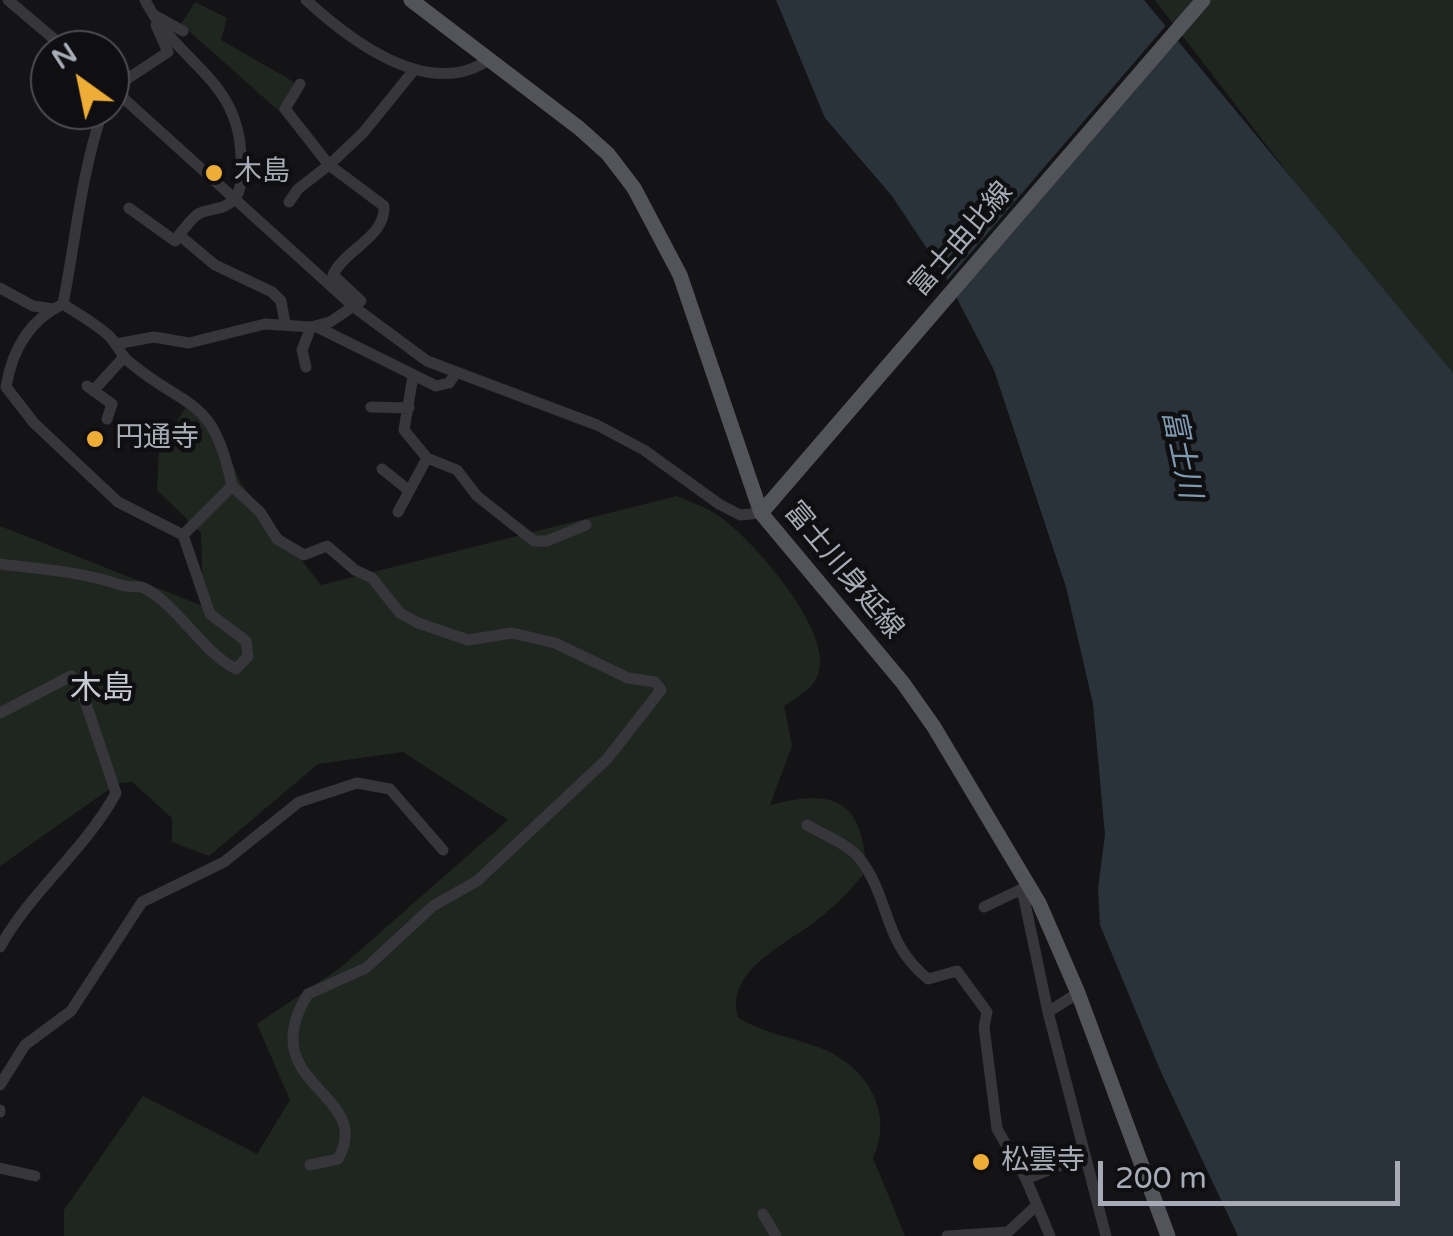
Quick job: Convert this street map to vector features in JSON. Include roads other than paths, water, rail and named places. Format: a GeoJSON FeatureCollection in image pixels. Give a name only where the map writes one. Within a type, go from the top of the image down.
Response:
{"type":"FeatureCollection","features":[{"type":"Feature","properties":{"kind":"main road","name":"富士川身延線"},"geometry":{"type":"LineString","coordinates":[[411,0],[608,154],[634,188],[680,275],[761,513],[934,726],[1039,903],[1078,993],[1168,1236]]}},
{"type":"Feature","properties":{"kind":"main road","name":"富士由比線"},"geometry":{"type":"LineString","coordinates":[[761,513],[1202,0]]}},
{"type":"Feature","properties":{"kind":"street"},"geometry":{"type":"LineString","coordinates":[[8,0],[43,30]]}},
{"type":"Feature","properties":{"kind":"street"},"geometry":{"type":"LineString","coordinates":[[130,77],[168,52],[145,0]]}},
{"type":"Feature","properties":{"kind":"street"},"geometry":{"type":"LineString","coordinates":[[306,0],[344,34],[414,70],[469,74],[490,59]]}},
{"type":"Feature","properties":{"kind":"street"},"geometry":{"type":"LineString","coordinates":[[155,20],[183,31]]}},
{"type":"Feature","properties":{"kind":"street"},"geometry":{"type":"LineString","coordinates":[[155,20],[224,94],[238,121],[241,182],[235,198],[220,209],[197,214],[179,235],[215,265],[272,292],[281,301],[285,323]]}},
{"type":"Feature","properties":{"kind":"street"},"geometry":{"type":"LineString","coordinates":[[289,202],[298,189],[363,133],[414,70]]}},
{"type":"Feature","properties":{"kind":"street"},"geometry":{"type":"LineString","coordinates":[[300,84],[285,109],[328,165],[384,206],[385,216],[366,242],[338,264],[334,275],[361,301],[313,327],[302,350],[306,367]]}},
{"type":"Feature","properties":{"kind":"street"},"geometry":{"type":"LineString","coordinates":[[130,106],[354,307],[427,362],[597,425],[644,450],[718,504],[740,515],[761,513]]}},
{"type":"Feature","properties":{"kind":"street"},"geometry":{"type":"LineString","coordinates":[[0,564],[92,574],[123,586],[143,588],[200,637],[218,660],[236,669],[248,656],[246,642],[210,614],[183,535],[118,502],[34,422],[6,387],[14,351],[58,306],[79,233],[75,214],[98,130]]}},
{"type":"Feature","properties":{"kind":"street"},"geometry":{"type":"LineString","coordinates":[[129,208],[175,241]]}},
{"type":"Feature","properties":{"kind":"street"},"geometry":{"type":"LineString","coordinates":[[0,288],[33,306],[58,306],[116,344],[124,357],[189,399],[212,425],[225,452],[232,486],[288,549],[304,555],[327,546],[372,578],[400,613],[418,623],[468,640],[512,633],[555,643],[628,678],[656,682],[661,690],[607,759],[477,880],[434,906],[366,968],[308,994],[291,1031],[294,1054],[303,1074],[345,1120],[348,1142],[338,1159],[310,1165]]}},
{"type":"Feature","properties":{"kind":"street"},"geometry":{"type":"LineString","coordinates":[[116,344],[154,337],[188,343],[285,323],[313,327],[436,386],[449,383],[456,374]]}},
{"type":"Feature","properties":{"kind":"street"},"geometry":{"type":"LineString","coordinates":[[107,419],[112,404],[90,388],[124,357]]}},
{"type":"Feature","properties":{"kind":"street"},"geometry":{"type":"LineString","coordinates":[[413,376],[404,430],[427,458],[457,470],[478,496],[534,541],[547,541],[586,525]]}},
{"type":"Feature","properties":{"kind":"street"},"geometry":{"type":"LineString","coordinates":[[371,407],[408,408]]}},
{"type":"Feature","properties":{"kind":"street"},"geometry":{"type":"LineString","coordinates":[[398,512],[427,458]]}},
{"type":"Feature","properties":{"kind":"street"},"geometry":{"type":"LineString","coordinates":[[382,469],[407,489]]}},
{"type":"Feature","properties":{"kind":"street"},"geometry":{"type":"LineString","coordinates":[[183,535],[232,486]]}},
{"type":"Feature","properties":{"kind":"street"},"geometry":{"type":"LineString","coordinates":[[0,713],[71,676],[80,686],[116,793],[98,827],[19,913],[0,947]]}},
{"type":"Feature","properties":{"kind":"street"},"geometry":{"type":"LineString","coordinates":[[0,1085],[25,1046],[71,1011],[142,902],[224,862],[299,802],[357,783],[390,790],[443,850]]}},
{"type":"Feature","properties":{"kind":"street"},"geometry":{"type":"LineString","coordinates":[[807,825],[858,856],[874,884],[903,958],[928,979],[958,971],[988,1012],[984,1027],[997,1129],[1026,1179],[1050,1236]]}},
{"type":"Feature","properties":{"kind":"street"},"geometry":{"type":"LineString","coordinates":[[984,907],[1022,888],[1082,1157],[1106,1236]]}},
{"type":"Feature","properties":{"kind":"street"},"geometry":{"type":"LineString","coordinates":[[1048,1012],[1078,993]]}},
{"type":"Feature","properties":{"kind":"street"},"geometry":{"type":"LineString","coordinates":[[1026,1179],[1082,1157]]}},
{"type":"Feature","properties":{"kind":"street"},"geometry":{"type":"LineString","coordinates":[[0,1168],[36,1176]]}},
{"type":"Feature","properties":{"kind":"street"},"geometry":{"type":"LineString","coordinates":[[948,1236],[1008,1232],[1037,1205]]}},
{"type":"Feature","properties":{"kind":"street"},"geometry":{"type":"LineString","coordinates":[[762,1214],[776,1236]]}},
{"type":"Feature","properties":{"kind":"water","name":"富士川"},"geometry":{"type":"Polygon","coordinates":[[[776,0],[1144,0],[1453,373],[1453,1236],[1238,1236],[1161,1072],[1100,925],[1098,888],[1105,835],[1093,704],[1066,587],[994,370],[947,279],[892,196],[825,118],[776,0]]]}},
{"type":"Feature","properties":{"kind":"place","name":"木島"},"geometry":{"type":"Point","coordinates":[214,173]}},
{"type":"Feature","properties":{"kind":"place","name":"円通寺"},"geometry":{"type":"Point","coordinates":[95,439]}},
{"type":"Feature","properties":{"kind":"place","name":"松雲寺"},"geometry":{"type":"Point","coordinates":[981,1162]}},
{"type":"Feature","properties":{"kind":"district","name":"木島"},"geometry":{"type":"Point","coordinates":[102,690]}}]}
